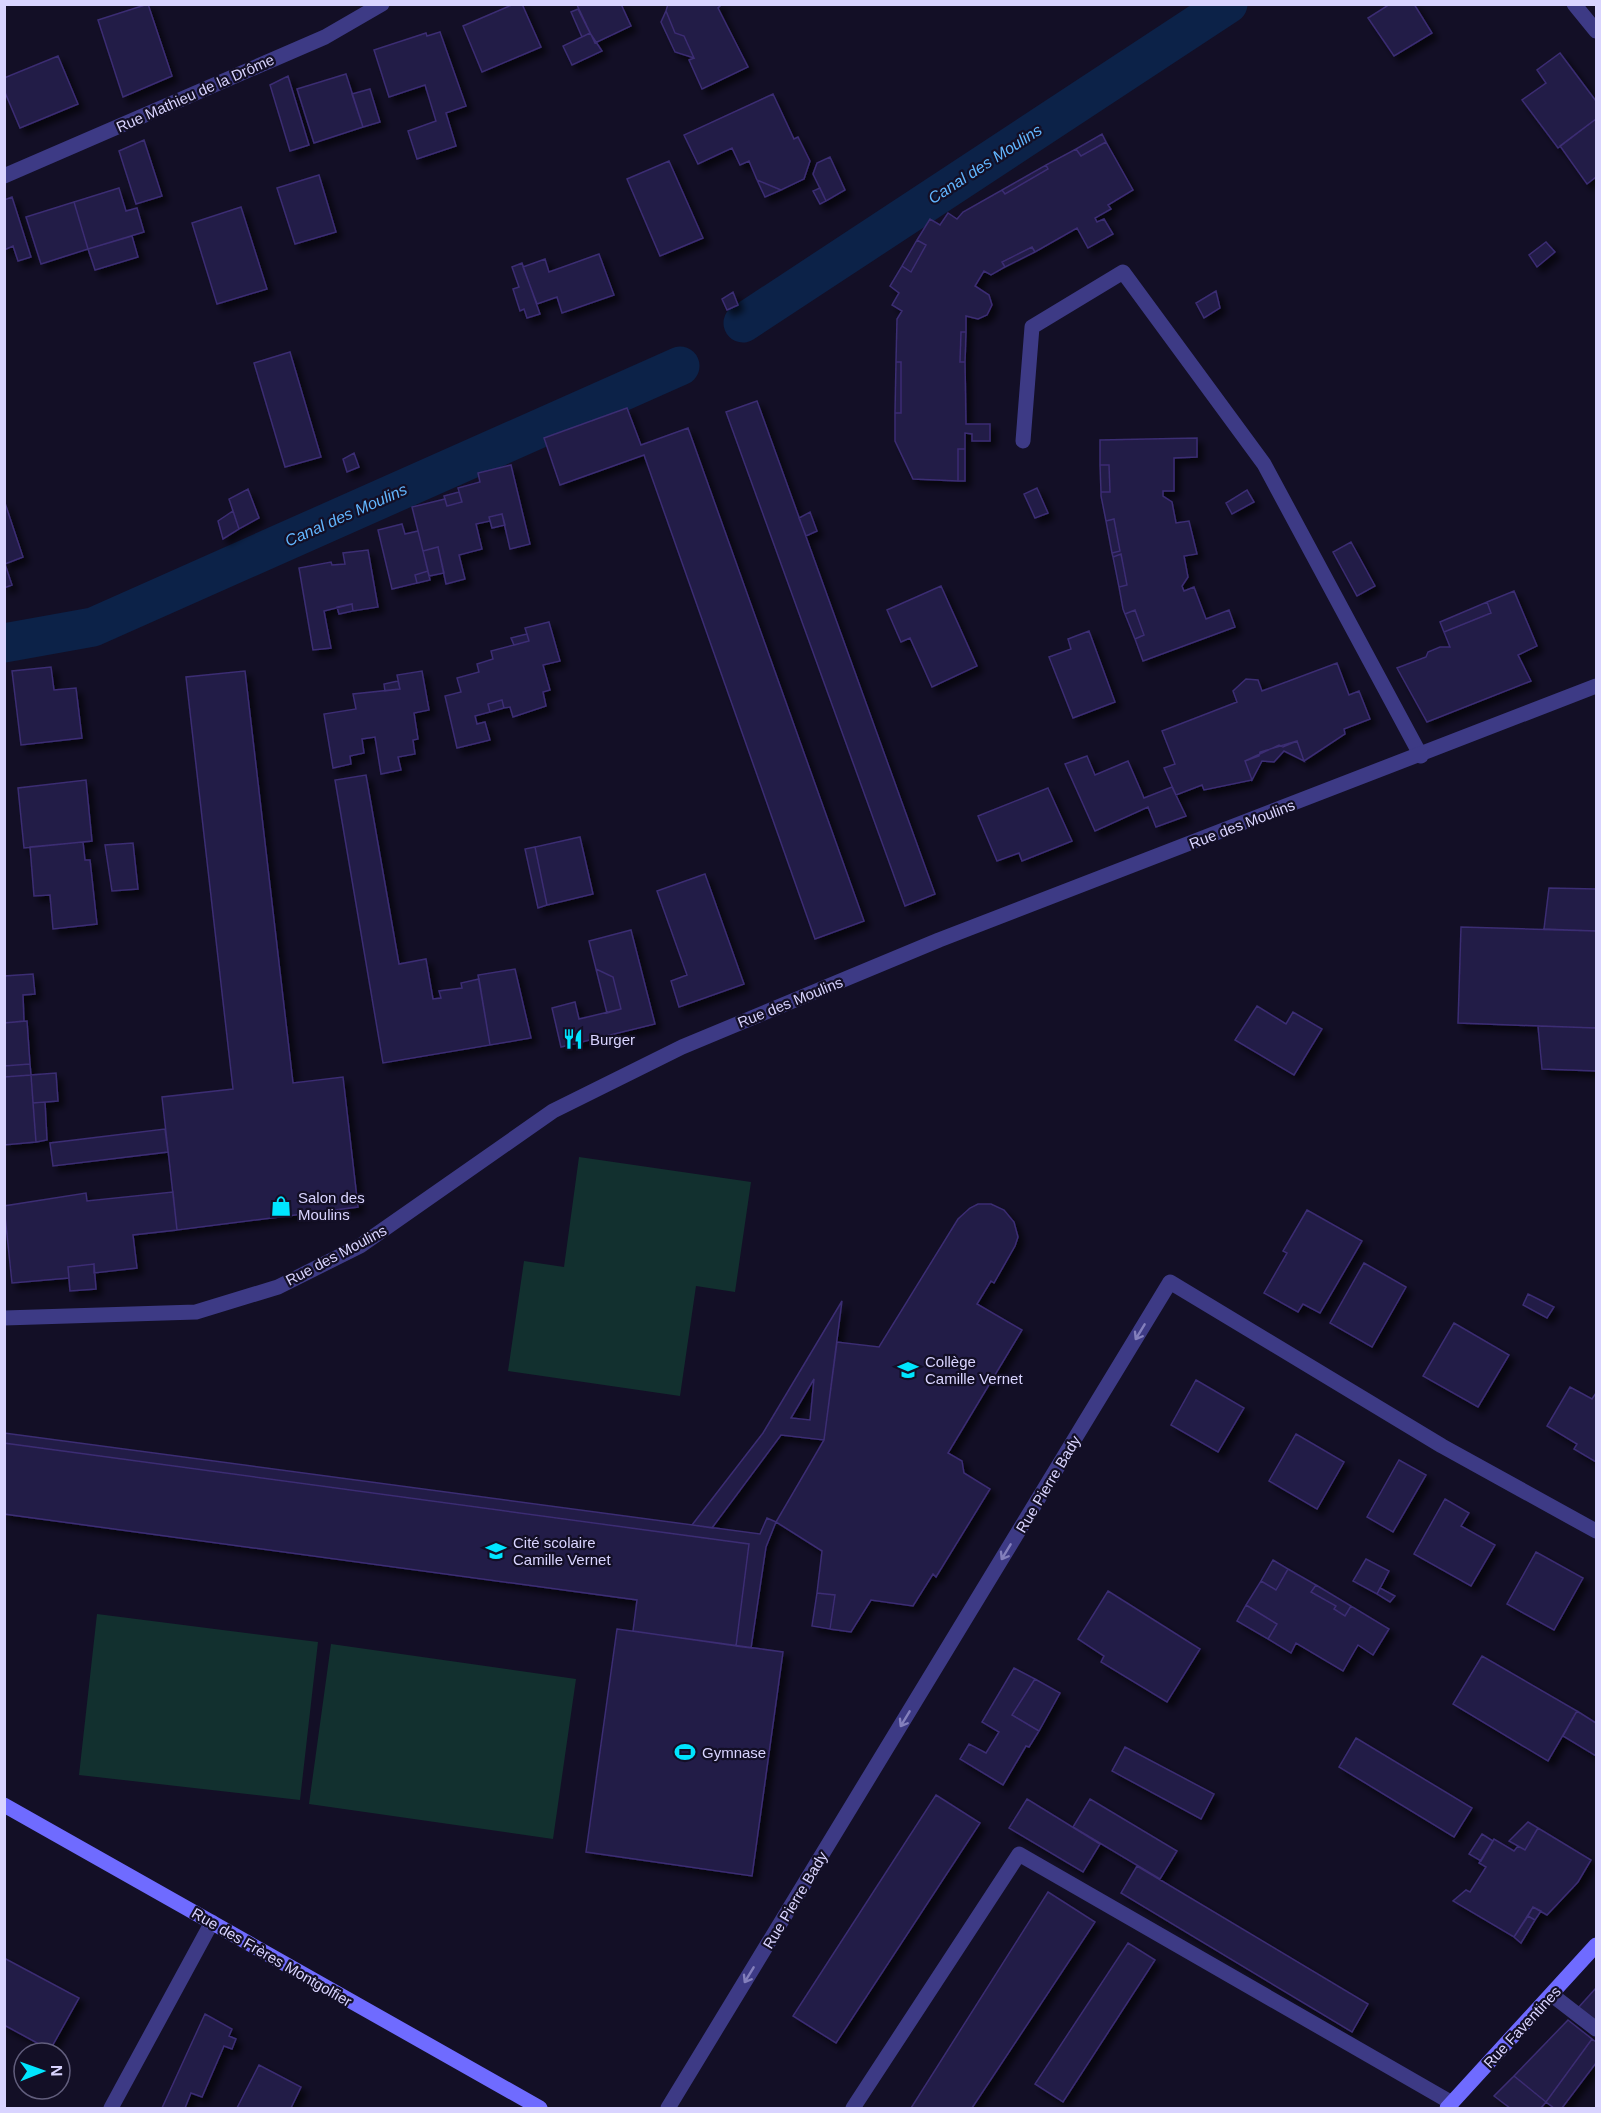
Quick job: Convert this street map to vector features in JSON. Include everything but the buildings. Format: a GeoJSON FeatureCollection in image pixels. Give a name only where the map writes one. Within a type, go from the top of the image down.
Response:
{"type":"FeatureCollection","features":[{"type":"Feature","properties":{"kind":"street","name":"Rue Mathieu de la Drôme"},"geometry":{"type":"LineString","coordinates":[[4,176],[325,37],[382,4]]}},
{"type":"Feature","properties":{"kind":"street"},"geometry":{"type":"LineString","coordinates":[[1575,4],[1596,31]]}},
{"type":"Feature","properties":{"kind":"street"},"geometry":{"type":"LineString","coordinates":[[1023,441],[1032,327],[1123,272],[1264,464],[1421,756]]}},
{"type":"Feature","properties":{"kind":"street","name":"Rue des Moulins"},"geometry":{"type":"LineString","coordinates":[[4,1318],[196,1312],[278,1287],[360,1246],[553,1111],[682,1047],[939,940],[1596,687]]}},
{"type":"Feature","properties":{"kind":"street","name":"Rue Pierre Bady"},"geometry":{"type":"LineString","coordinates":[[668,2109],[1170,1282],[1442,1446],[1596,1531]]}},
{"type":"Feature","properties":{"kind":"street","name":"Rue des Frères Montgolfier"},"geometry":{"type":"LineString","coordinates":[[4,1804],[540,2109]]}},
{"type":"Feature","properties":{"kind":"street"},"geometry":{"type":"LineString","coordinates":[[853,2109],[1018,1854],[1449,2106]]}},
{"type":"Feature","properties":{"kind":"street"},"geometry":{"type":"LineString","coordinates":[[111,2109],[212,1922]]}},
{"type":"Feature","properties":{"kind":"street","name":"Rue Faventines"},"geometry":{"type":"LineString","coordinates":[[1449,2106],[1596,1945]]}},
{"type":"Feature","properties":{"kind":"street"},"geometry":{"type":"LineString","coordinates":[[1552,1995],[1596,2029]]}},
{"type":"Feature","properties":{"kind":"green space"},"geometry":{"type":"Polygon","coordinates":[[[579,1157],[751,1182],[735,1292],[696,1286],[680,1396],[508,1371],[524,1261],[564,1267],[579,1157]]]}},
{"type":"Feature","properties":{"kind":"green space"},"geometry":{"type":"Polygon","coordinates":[[[97,1614],[318,1642],[300,1800],[79,1775],[97,1614]]]}},
{"type":"Feature","properties":{"kind":"green space"},"geometry":{"type":"Polygon","coordinates":[[[331,1644],[576,1679],[553,1839],[309,1804],[331,1644]]]}},
{"type":"Feature","properties":{"kind":"waterway","name":"Canal des Moulins"},"geometry":{"type":"LineString","coordinates":[[743,323],[1228,4]]}},
{"type":"Feature","properties":{"kind":"waterway","name":"Canal des Moulins"},"geometry":{"type":"LineString","coordinates":[[4,643],[93,627],[680,366]]}},
{"type":"Feature","properties":{"kind":"place","name":"Burger"},"geometry":{"type":"Point","coordinates":[573,1039]}},
{"type":"Feature","properties":{"kind":"place","name":"Salon des Moulins"},"geometry":{"type":"Point","coordinates":[281,1206]}},
{"type":"Feature","properties":{"kind":"place","name":"Collège Camille Vernet"},"geometry":{"type":"Point","coordinates":[908,1370]}},
{"type":"Feature","properties":{"kind":"place","name":"Cité scolaire Camille Vernet"},"geometry":{"type":"Point","coordinates":[496,1551]}},
{"type":"Feature","properties":{"kind":"place","name":"Gymnase"},"geometry":{"type":"Point","coordinates":[685,1752]}}]}
